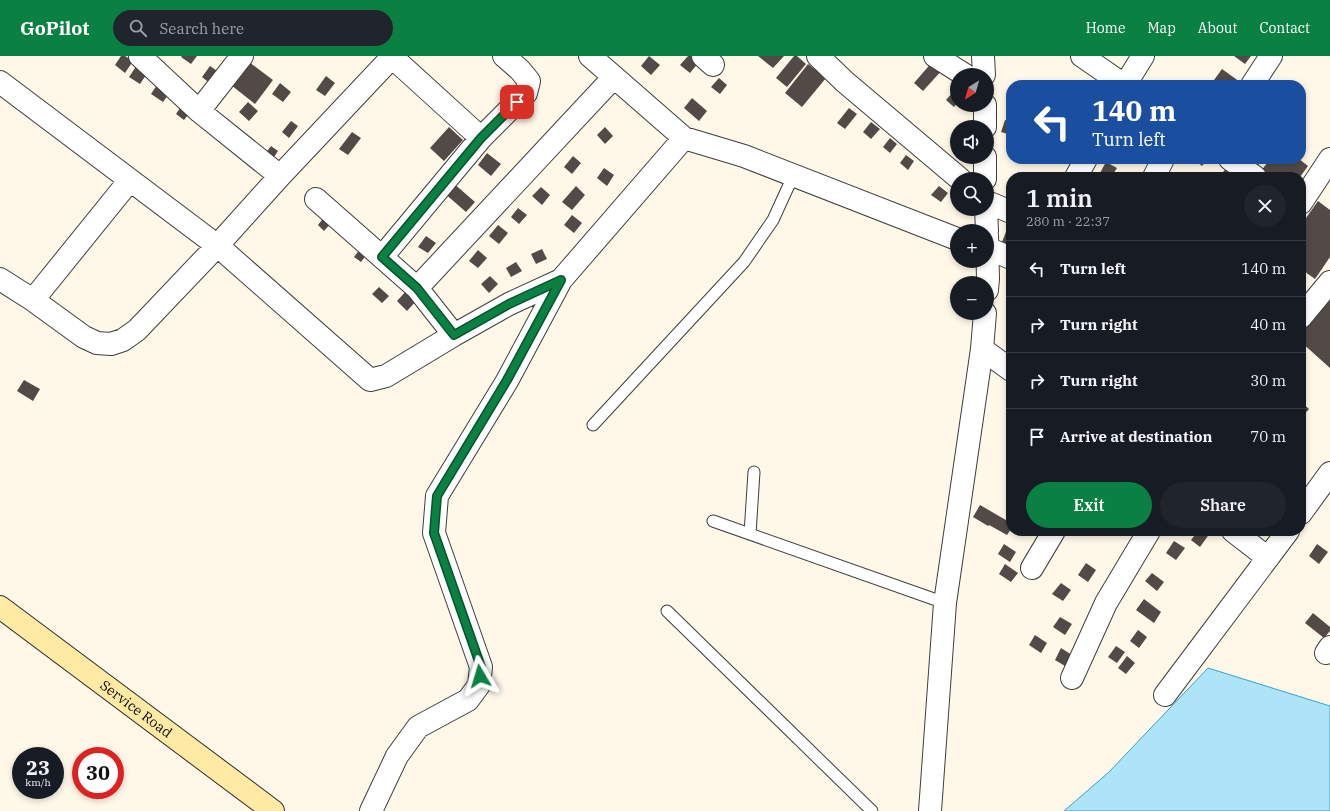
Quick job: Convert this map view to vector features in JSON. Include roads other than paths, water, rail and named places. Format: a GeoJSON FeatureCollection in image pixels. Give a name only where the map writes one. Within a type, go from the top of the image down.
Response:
{"type":"FeatureCollection","features":[{"type":"Feature","properties":{"kind":"main road","name":"Service Road"},"geometry":{"type":"LineString","coordinates":[[0,606],[273,811]]}},
{"type":"Feature","properties":{"kind":"street"},"geometry":{"type":"LineString","coordinates":[[199,111],[242,56]]}},
{"type":"Feature","properties":{"kind":"street"},"geometry":{"type":"LineString","coordinates":[[0,279],[33,300],[84,337],[97,343],[111,344],[123,340],[137,330],[217,246],[280,176],[393,56],[481,138]]}},
{"type":"Feature","properties":{"kind":"street"},"geometry":{"type":"LineString","coordinates":[[382,257],[481,138],[526,93],[529,81],[520,70],[504,56]]}},
{"type":"Feature","properties":{"kind":"street"},"geometry":{"type":"LineString","coordinates":[[590,56],[684,138],[744,156],[794,174],[950,237]]}},
{"type":"Feature","properties":{"kind":"street"},"geometry":{"type":"LineString","coordinates":[[818,56],[846,82],[952,172]]}},
{"type":"Feature","properties":{"kind":"street"},"geometry":{"type":"LineString","coordinates":[[935,56],[954,68]]}},
{"type":"Feature","properties":{"kind":"street"},"geometry":{"type":"LineString","coordinates":[[983,56],[984,68]]}},
{"type":"Feature","properties":{"kind":"street"},"geometry":{"type":"LineString","coordinates":[[1082,56],[1117,80]]}},
{"type":"Feature","properties":{"kind":"street"},"geometry":{"type":"LineString","coordinates":[[1127,80],[1143,56]]}},
{"type":"Feature","properties":{"kind":"street"},"geometry":{"type":"LineString","coordinates":[[1255,80],[1272,56]]}},
{"type":"Feature","properties":{"kind":"street"},"geometry":{"type":"LineString","coordinates":[[142,57],[199,111],[280,176]]}},
{"type":"Feature","properties":{"kind":"street"},"geometry":{"type":"LineString","coordinates":[[417,288],[614,77]]}},
{"type":"Feature","properties":{"kind":"street"},"geometry":{"type":"LineString","coordinates":[[0,82],[217,246],[370,380],[386,376],[509,304],[561,280]]}},
{"type":"Feature","properties":{"kind":"street"},"geometry":{"type":"LineString","coordinates":[[371,811],[397,756],[418,727],[468,700],[479,685],[481,667],[434,533],[437,496],[507,380],[561,280],[684,138]]}},
{"type":"Feature","properties":{"kind":"street"},"geometry":{"type":"LineString","coordinates":[[1306,195],[1330,159]]}},
{"type":"Feature","properties":{"kind":"street"},"geometry":{"type":"LineString","coordinates":[[1237,164],[1248,172]]}},
{"type":"Feature","properties":{"kind":"street"},"geometry":{"type":"LineString","coordinates":[[33,300],[130,180]]}},
{"type":"Feature","properties":{"kind":"street"},"geometry":{"type":"LineString","coordinates":[[316,199],[417,288],[454,335]]}},
{"type":"Feature","properties":{"kind":"street"},"geometry":{"type":"LineString","coordinates":[[994,205],[1006,210]]}},
{"type":"Feature","properties":{"kind":"street"},"geometry":{"type":"LineString","coordinates":[[994,251],[1006,256]]}},
{"type":"Feature","properties":{"kind":"street"},"geometry":{"type":"LineString","coordinates":[[1306,311],[1330,282]]}},
{"type":"Feature","properties":{"kind":"street"},"geometry":{"type":"LineString","coordinates":[[930,811],[945,603],[982,349],[984,320]]}},
{"type":"Feature","properties":{"kind":"street"},"geometry":{"type":"LineString","coordinates":[[982,349],[1006,366]]}},
{"type":"Feature","properties":{"kind":"street"},"geometry":{"type":"LineString","coordinates":[[1306,506],[1330,473]]}},
{"type":"Feature","properties":{"kind":"street"},"geometry":{"type":"LineString","coordinates":[[1032,568],[1051,536]]}},
{"type":"Feature","properties":{"kind":"street"},"geometry":{"type":"LineString","coordinates":[[1072,678],[1106,603],[1146,536]]}},
{"type":"Feature","properties":{"kind":"street"},"geometry":{"type":"LineString","coordinates":[[1239,536],[1268,558]]}},
{"type":"Feature","properties":{"kind":"street"},"geometry":{"type":"LineString","coordinates":[[1165,695],[1284,536]]}},
{"type":"Feature","properties":{"kind":"lane"},"geometry":{"type":"LineString","coordinates":[[593,425],[744,262],[773,220],[794,174]]}},
{"type":"Feature","properties":{"kind":"lane"},"geometry":{"type":"LineString","coordinates":[[750,534],[754,472]]}},
{"type":"Feature","properties":{"kind":"lane"},"geometry":{"type":"LineString","coordinates":[[713,521],[945,603]]}},
{"type":"Feature","properties":{"kind":"lane"},"geometry":{"type":"LineString","coordinates":[[667,610],[872,811]]}},
{"type":"Feature","properties":{"kind":"water"},"geometry":{"type":"Polygon","coordinates":[[[1208,668],[1330,706],[1330,811],[1064,811],[1109,772],[1208,668]]]}}]}
